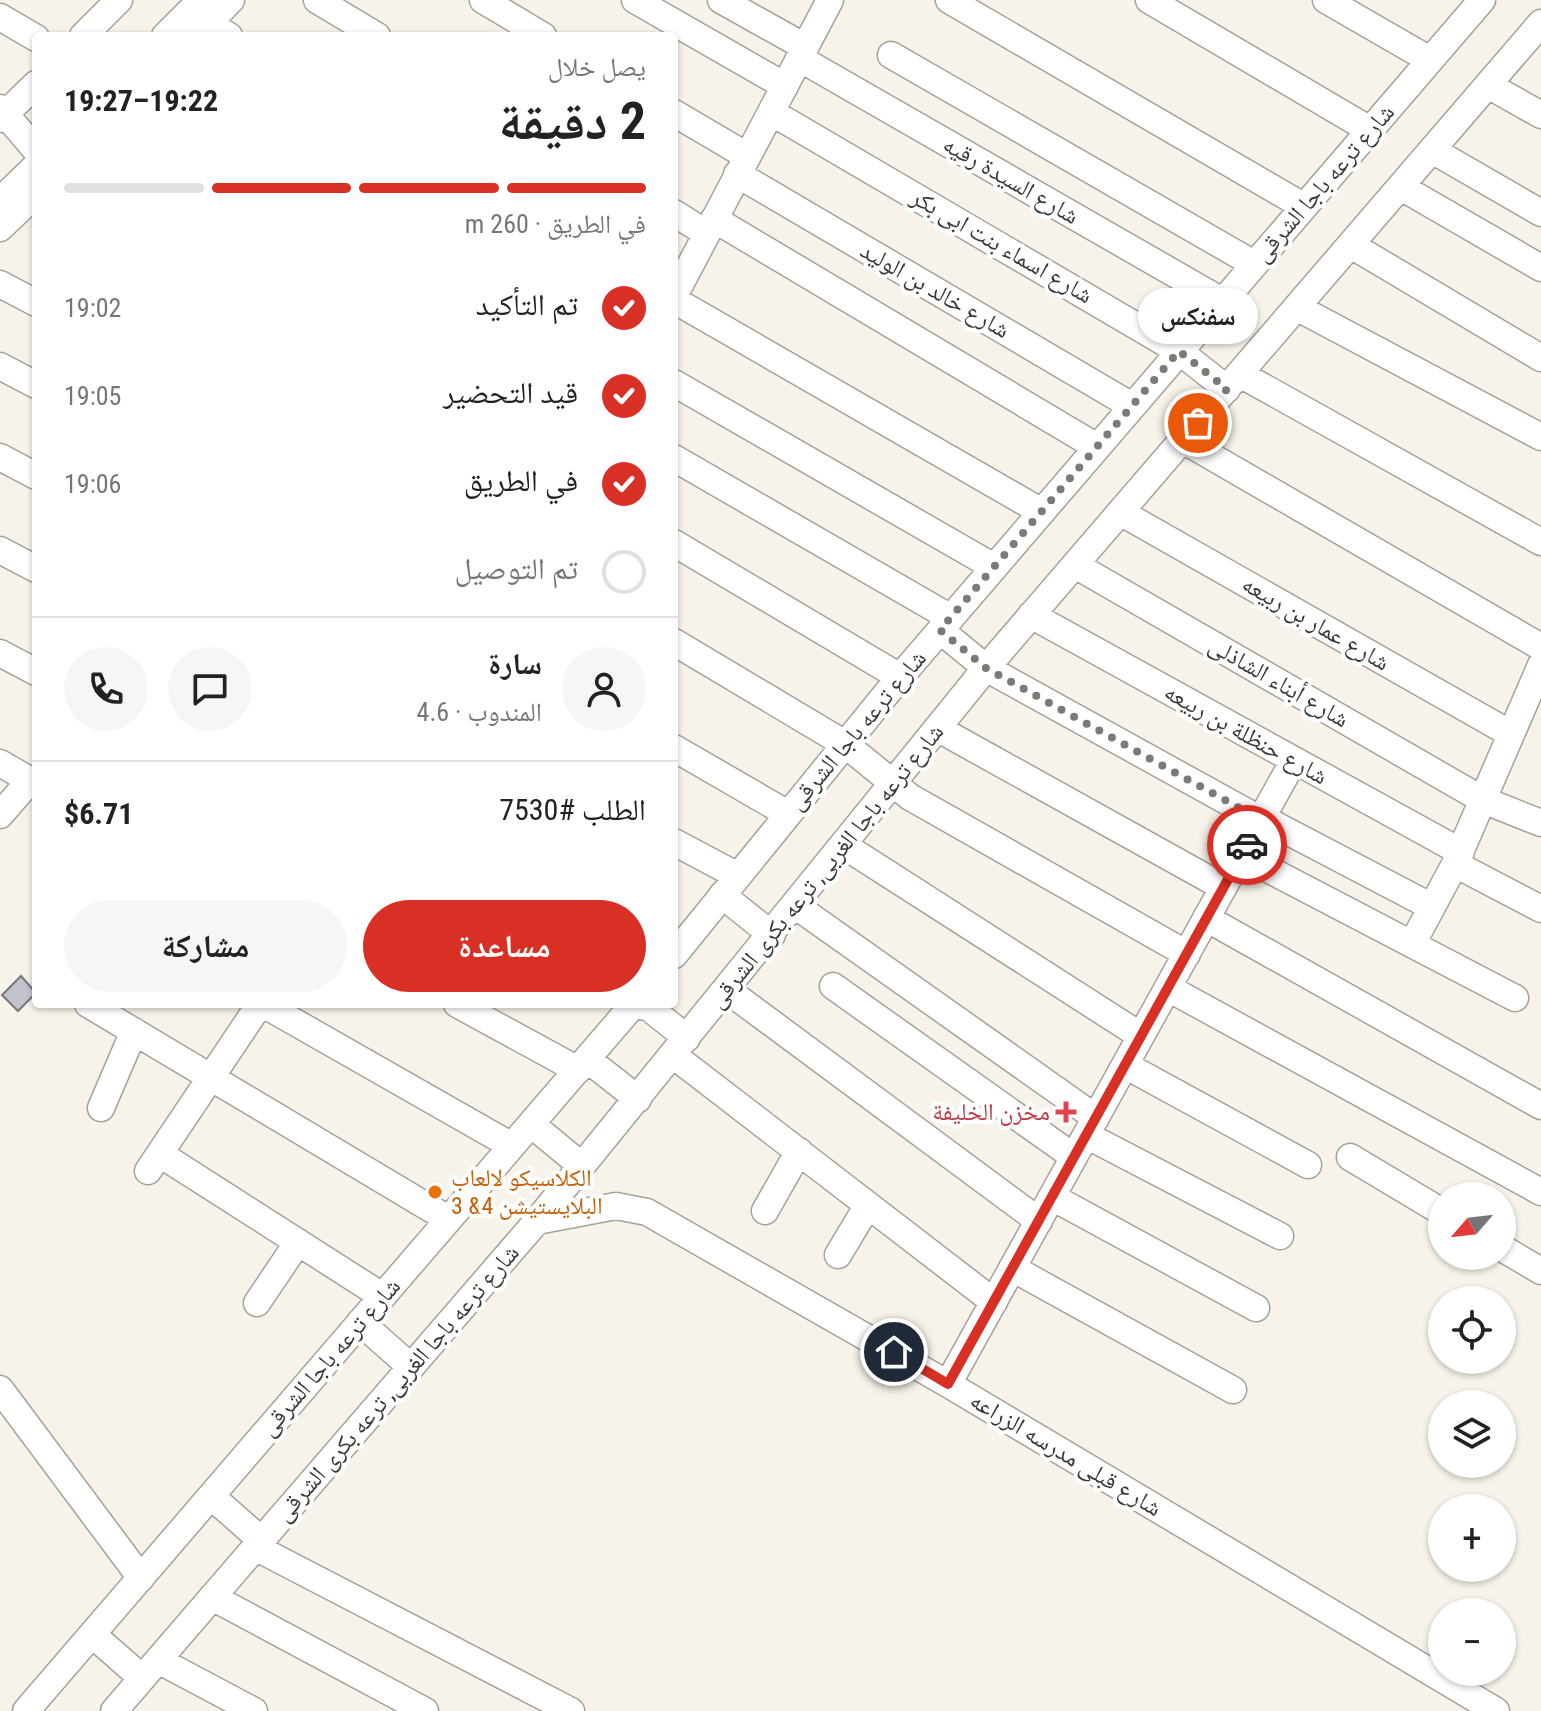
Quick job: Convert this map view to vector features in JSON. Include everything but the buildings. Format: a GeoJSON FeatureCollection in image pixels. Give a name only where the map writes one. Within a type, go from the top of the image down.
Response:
{"type":"FeatureCollection","features":[{"type":"Feature","properties":{"kind":"street"},"geometry":{"type":"LineString","coordinates":[[87,32],[119,0]]}},
{"type":"Feature","properties":{"kind":"street"},"geometry":{"type":"LineString","coordinates":[[180,32],[209,24],[231,0]]}},
{"type":"Feature","properties":{"kind":"street"},"geometry":{"type":"LineString","coordinates":[[317,0],[370,32]]}},
{"type":"Feature","properties":{"kind":"street"},"geometry":{"type":"LineString","coordinates":[[483,0],[536,32]]}},
{"type":"Feature","properties":{"kind":"street"},"geometry":{"type":"LineString","coordinates":[[635,0],[785,86]]}},
{"type":"Feature","properties":{"kind":"street","name":"شارع السيدة رقيه"},"geometry":{"type":"LineString","coordinates":[[721,0],[802,52],[1222,301]]}},
{"type":"Feature","properties":{"kind":"street"},"geometry":{"type":"LineString","coordinates":[[678,290],[830,0]]}},
{"type":"Feature","properties":{"kind":"street"},"geometry":{"type":"LineString","coordinates":[[949,0],[1303,206]]}},
{"type":"Feature","properties":{"kind":"street"},"geometry":{"type":"LineString","coordinates":[[1149,0],[1370,130]]}},
{"type":"Feature","properties":{"kind":"street"},"geometry":{"type":"LineString","coordinates":[[1326,0],[1430,60]]}},
{"type":"Feature","properties":{"kind":"street","name":"شارع ترعه باجا الشرقى"},"geometry":{"type":"LineString","coordinates":[[678,944],[945,624],[1482,0]]}},
{"type":"Feature","properties":{"kind":"street"},"geometry":{"type":"LineString","coordinates":[[0,17],[32,36]]}},
{"type":"Feature","properties":{"kind":"street","name":"شارع ترعه باجا الغربى, ترعه بكرى الشرقى"},"geometry":{"type":"LineString","coordinates":[[114,1711],[537,1221],[796,906],[986,668],[1541,23]]}},
{"type":"Feature","properties":{"kind":"street"},"geometry":{"type":"LineString","coordinates":[[891,55],[1254,264]]}},
{"type":"Feature","properties":{"kind":"street"},"geometry":{"type":"LineString","coordinates":[[1488,85],[1541,115]]}},
{"type":"Feature","properties":{"kind":"street"},"geometry":{"type":"LineString","coordinates":[[32,88],[2,114],[32,146]]}},
{"type":"Feature","properties":{"kind":"street","name":"شارع اسماء بنت ابى بكر"},"geometry":{"type":"LineString","coordinates":[[771,112],[1179,351],[1541,542]]}},
{"type":"Feature","properties":{"kind":"street","name":"شارع خالد بن الوليد"},"geometry":{"type":"LineString","coordinates":[[678,116],[742,165],[1132,406]]}},
{"type":"Feature","properties":{"kind":"street"},"geometry":{"type":"LineString","coordinates":[[1432,150],[1541,213]]}},
{"type":"Feature","properties":{"kind":"street"},"geometry":{"type":"LineString","coordinates":[[0,201],[32,170]]}},
{"type":"Feature","properties":{"kind":"street"},"geometry":{"type":"LineString","coordinates":[[1401,187],[1541,268]]}},
{"type":"Feature","properties":{"kind":"street"},"geometry":{"type":"LineString","coordinates":[[0,228],[32,198]]}},
{"type":"Feature","properties":{"kind":"street"},"geometry":{"type":"LineString","coordinates":[[678,214],[710,226],[1097,447]]}},
{"type":"Feature","properties":{"kind":"street"},"geometry":{"type":"LineString","coordinates":[[1351,245],[1541,358]]}},
{"type":"Feature","properties":{"kind":"street"},"geometry":{"type":"LineString","coordinates":[[0,284],[32,301]]}},
{"type":"Feature","properties":{"kind":"street"},"geometry":{"type":"LineString","coordinates":[[678,300],[1042,512]]}},
{"type":"Feature","properties":{"kind":"street"},"geometry":{"type":"LineString","coordinates":[[1298,308],[1541,437]]}},
{"type":"Feature","properties":{"kind":"street"},"geometry":{"type":"LineString","coordinates":[[0,366],[32,383]]}},
{"type":"Feature","properties":{"kind":"street"},"geometry":{"type":"LineString","coordinates":[[678,385],[994,567]]}},
{"type":"Feature","properties":{"kind":"street"},"geometry":{"type":"LineString","coordinates":[[1183,440],[1541,647]]}},
{"type":"Feature","properties":{"kind":"street"},"geometry":{"type":"LineString","coordinates":[[0,457],[32,474]]}},
{"type":"Feature","properties":{"kind":"street"},"geometry":{"type":"LineString","coordinates":[[678,460],[945,624],[986,668],[1261,819],[1432,907]]}},
{"type":"Feature","properties":{"kind":"street","name":"شارع عمار بن ربيعه"},"geometry":{"type":"LineString","coordinates":[[1120,512],[1511,734]]}},
{"type":"Feature","properties":{"kind":"street"},"geometry":{"type":"LineString","coordinates":[[678,545],[900,677]]}},
{"type":"Feature","properties":{"kind":"street"},"geometry":{"type":"LineString","coordinates":[[0,550],[32,567]]}},
{"type":"Feature","properties":{"kind":"street","name":"شارع أبناء الشاذلى"},"geometry":{"type":"LineString","coordinates":[[1075,565],[1483,800],[1541,823]]}},
{"type":"Feature","properties":{"kind":"street","name":"شارع حنظلة بن ربيعه"},"geometry":{"type":"LineString","coordinates":[[1031,615],[1294,760],[1541,909]]}},
{"type":"Feature","properties":{"kind":"street"},"geometry":{"type":"LineString","coordinates":[[678,644],[845,744],[910,797],[1187,954]]}},
{"type":"Feature","properties":{"kind":"street"},"geometry":{"type":"LineString","coordinates":[[0,653],[32,670]]}},
{"type":"Feature","properties":{"kind":"street"},"geometry":{"type":"LineString","coordinates":[[1412,944],[1458,858],[1511,734],[1534,702],[1541,665]]}},
{"type":"Feature","properties":{"kind":"street"},"geometry":{"type":"LineString","coordinates":[[937,728],[1223,887]]}},
{"type":"Feature","properties":{"kind":"street"},"geometry":{"type":"LineString","coordinates":[[678,750],[788,814]]}},
{"type":"Feature","properties":{"kind":"street"},"geometry":{"type":"LineString","coordinates":[[948,1384],[1294,760]]}},
{"type":"Feature","properties":{"kind":"street"},"geometry":{"type":"LineString","coordinates":[[0,763],[26,778],[27,784],[0,815]]}},
{"type":"Feature","properties":{"kind":"street"},"geometry":{"type":"LineString","coordinates":[[678,845],[730,885],[772,935]]}},
{"type":"Feature","properties":{"kind":"street"},"geometry":{"type":"LineString","coordinates":[[843,845],[1141,1036]]}},
{"type":"Feature","properties":{"kind":"street"},"geometry":{"type":"LineString","coordinates":[[1241,855],[1515,998]]}},
{"type":"Feature","properties":{"kind":"street"},"geometry":{"type":"LineString","coordinates":[[796,906],[1085,1136]]}},
{"type":"Feature","properties":{"kind":"street"},"geometry":{"type":"LineString","coordinates":[[1206,918],[1541,1106]]}},
{"type":"Feature","properties":{"kind":"street"},"geometry":{"type":"LineString","coordinates":[[833,986],[1085,1136],[1280,1236]]}},
{"type":"Feature","properties":{"kind":"street"},"geometry":{"type":"LineString","coordinates":[[1168,988],[1541,1192]]}},
{"type":"Feature","properties":{"kind":"street"},"geometry":{"type":"LineString","coordinates":[[727,990],[1039,1221]]}},
{"type":"Feature","properties":{"kind":"street"},"geometry":{"type":"LineString","coordinates":[[95,1008],[448,1219]]}},
{"type":"Feature","properties":{"kind":"street"},"geometry":{"type":"LineString","coordinates":[[258,1008],[154,1163],[298,1242],[382,1296]]}},
{"type":"Feature","properties":{"kind":"street"},"geometry":{"type":"LineString","coordinates":[[268,1008],[512,1146]]}},
{"type":"Feature","properties":{"kind":"street"},"geometry":{"type":"LineString","coordinates":[[465,1008],[583,1065],[638,1099]]}},
{"type":"Feature","properties":{"kind":"street","name":"شارع ترعه باجا الشرقى"},"geometry":{"type":"LineString","coordinates":[[26,1711],[631,1008]]}},
{"type":"Feature","properties":{"kind":"street"},"geometry":{"type":"LineString","coordinates":[[649,1008],[680,1046],[799,1151],[994,1302]]}},
{"type":"Feature","properties":{"kind":"street"},"geometry":{"type":"LineString","coordinates":[[101,1108],[134,1031]]}},
{"type":"Feature","properties":{"kind":"street"},"geometry":{"type":"LineString","coordinates":[[1125,1065],[1308,1165]]}},
{"type":"Feature","properties":{"kind":"street"},"geometry":{"type":"LineString","coordinates":[[531,1124],[582,1166]]}},
{"type":"Feature","properties":{"kind":"street"},"geometry":{"type":"LineString","coordinates":[[765,1211],[799,1151]]}},
{"type":"Feature","properties":{"kind":"street"},"geometry":{"type":"LineString","coordinates":[[1350,1157],[1428,1204]]}},
{"type":"Feature","properties":{"kind":"street"},"geometry":{"type":"LineString","coordinates":[[1052,1197],[1256,1308]]}},
{"type":"Feature","properties":{"kind":"street"},"geometry":{"type":"LineString","coordinates":[[838,1255],[868,1205]]}},
{"type":"Feature","properties":{"kind":"street","name":"شارع قبلى مدرسه الزراعه"},"geometry":{"type":"LineString","coordinates":[[537,1221],[616,1206],[647,1212],[948,1384],[1496,1711]]}},
{"type":"Feature","properties":{"kind":"street"},"geometry":{"type":"LineString","coordinates":[[257,1303],[298,1242]]}},
{"type":"Feature","properties":{"kind":"street"},"geometry":{"type":"LineString","coordinates":[[1516,1256],[1541,1271]]}},
{"type":"Feature","properties":{"kind":"street"},"geometry":{"type":"LineString","coordinates":[[1012,1268],[1233,1390]]}},
{"type":"Feature","properties":{"kind":"street"},"geometry":{"type":"LineString","coordinates":[[360,1322],[411,1367]]}},
{"type":"Feature","properties":{"kind":"street"},"geometry":{"type":"LineString","coordinates":[[0,1389],[141,1578]]}},
{"type":"Feature","properties":{"kind":"street"},"geometry":{"type":"LineString","coordinates":[[211,1496],[258,1544],[571,1711]]}},
{"type":"Feature","properties":{"kind":"street"},"geometry":{"type":"LineString","coordinates":[[212,1597],[425,1711]]}},
{"type":"Feature","properties":{"kind":"street"},"geometry":{"type":"LineString","coordinates":[[93,1635],[150,1669],[254,1711]]}},
{"type":"Feature","properties":{"kind":"way so far"},"geometry":{"type":"LineString","coordinates":[[1198,423],[1227,389],[1179,351],[940,630],[986,668],[1261,820],[1247,845]]}},
{"type":"Feature","properties":{"kind":"place","name":"سفنكس"},"geometry":{"type":"Point","coordinates":[1198,423]}},
{"type":"Feature","properties":{"kind":"place","name":"مخزن الخليفة"},"geometry":{"type":"Point","coordinates":[1066,1112]}},
{"type":"Feature","properties":{"kind":"place","name":"الكلاسيكو لالعاب البلايستيشن 4& 3"},"geometry":{"type":"Point","coordinates":[435,1192]}},
{"type":"Feature","properties":{"kind":"route"},"geometry":{"type":"LineString","coordinates":[[894,1352],[948,1384],[1247,845]]}}]}
